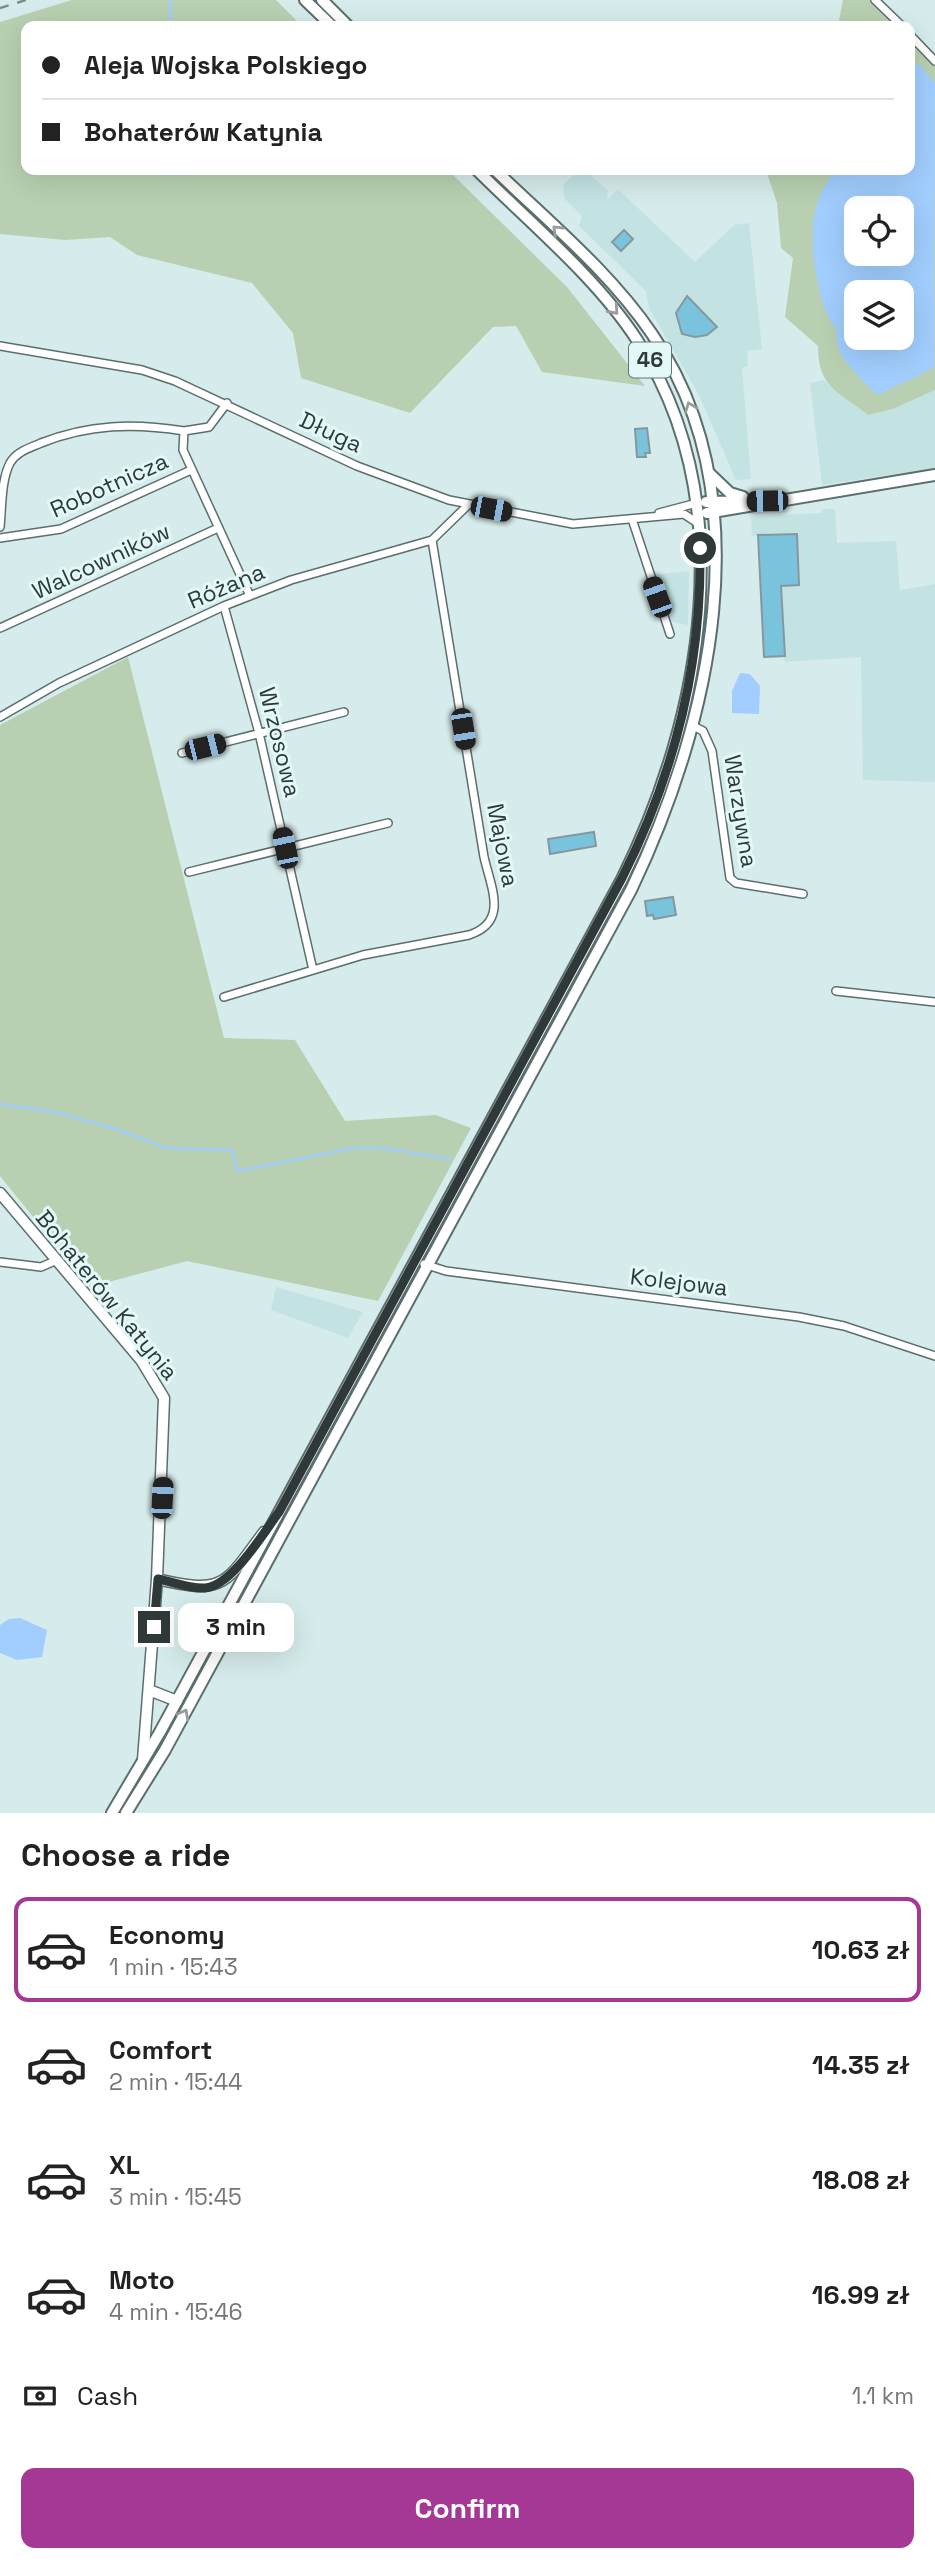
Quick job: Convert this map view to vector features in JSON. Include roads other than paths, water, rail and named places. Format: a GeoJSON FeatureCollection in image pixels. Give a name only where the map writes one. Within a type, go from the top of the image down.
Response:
{"type":"FeatureCollection","features":[{"type":"Feature","properties":{"kind":"main road"},"geometry":{"type":"LineString","coordinates":[[305,0],[327,21]]}},
{"type":"Feature","properties":{"kind":"main road"},"geometry":{"type":"LineString","coordinates":[[321,0],[343,21]]}},
{"type":"Feature","properties":{"kind":"main road","name":"46"},"geometry":{"type":"LineString","coordinates":[[482,175],[592,285],[635,337],[674,408],[697,514]]}},
{"type":"Feature","properties":{"kind":"main road","name":"46"},"geometry":{"type":"LineString","coordinates":[[500,175],[606,278],[653,334],[673,368],[689,404],[708,472]]}},
{"type":"Feature","properties":{"kind":"main road"},"geometry":{"type":"LineString","coordinates":[[708,472],[733,495],[767,501]]}},
{"type":"Feature","properties":{"kind":"main road"},"geometry":{"type":"LineString","coordinates":[[128,1810],[171,1738],[631,890],[672,795],[693,726],[711,624],[712,507],[708,472]]}},
{"type":"Feature","properties":{"kind":"main road"},"geometry":{"type":"LineString","coordinates":[[112,1813],[177,1701],[622,878],[661,790],[685,706],[700,590],[697,514],[712,507],[935,477]]}},
{"type":"Feature","properties":{"kind":"street"},"geometry":{"type":"LineString","coordinates":[[875,0],[897,21]]}},
{"type":"Feature","properties":{"kind":"street"},"geometry":{"type":"LineString","coordinates":[[915,39],[935,61]]}},
{"type":"Feature","properties":{"kind":"street","name":"Długa"},"geometry":{"type":"LineString","coordinates":[[0,345],[142,370],[227,403],[392,481],[468,505],[573,524],[697,514]]}},
{"type":"Feature","properties":{"kind":"street"},"geometry":{"type":"LineString","coordinates":[[0,527],[10,463],[24,450],[63,435],[97,427],[151,427],[184,431],[209,427],[227,403]]}},
{"type":"Feature","properties":{"kind":"street"},"geometry":{"type":"LineString","coordinates":[[184,431],[183,450],[250,596]]}},
{"type":"Feature","properties":{"kind":"street","name":"Robotnicza"},"geometry":{"type":"LineString","coordinates":[[0,538],[61,529],[191,470]]}},
{"type":"Feature","properties":{"kind":"street","name":"Różana"},"geometry":{"type":"LineString","coordinates":[[0,717],[59,683],[224,606],[291,580],[432,540],[468,505]]}},
{"type":"Feature","properties":{"kind":"street","name":"Długa"},"geometry":{"type":"LineString","coordinates":[[652,516],[697,514]]}},
{"type":"Feature","properties":{"kind":"street"},"geometry":{"type":"LineString","coordinates":[[632,519],[670,634]]}},
{"type":"Feature","properties":{"kind":"street","name":"Walcowników"},"geometry":{"type":"LineString","coordinates":[[0,628],[218,528]]}},
{"type":"Feature","properties":{"kind":"street","name":"Majowa"},"geometry":{"type":"LineString","coordinates":[[224,997],[363,956],[469,935],[484,930],[491,923],[494,902],[484,857],[432,540]]}},
{"type":"Feature","properties":{"kind":"street","name":"Wrzosowa"},"geometry":{"type":"LineString","coordinates":[[224,606],[259,733],[313,970]]}},
{"type":"Feature","properties":{"kind":"street"},"geometry":{"type":"LineString","coordinates":[[182,752],[344,712]]}},
{"type":"Feature","properties":{"kind":"street","name":"Warzywna"},"geometry":{"type":"LineString","coordinates":[[693,726],[706,735],[712,751],[730,878],[736,883],[803,894]]}},
{"type":"Feature","properties":{"kind":"street"},"geometry":{"type":"LineString","coordinates":[[189,872],[388,824]]}},
{"type":"Feature","properties":{"kind":"street"},"geometry":{"type":"LineString","coordinates":[[836,991],[935,1002]]}},
{"type":"Feature","properties":{"kind":"street","name":"Bohaterów Katynia"},"geometry":{"type":"LineString","coordinates":[[0,1193],[141,1360],[164,1398],[158,1579],[143,1763]]}},
{"type":"Feature","properties":{"kind":"street"},"geometry":{"type":"LineString","coordinates":[[0,1262],[41,1267],[57,1261]]}},
{"type":"Feature","properties":{"kind":"street","name":"Kolejowa"},"geometry":{"type":"LineString","coordinates":[[414,1261],[460,1272],[844,1326],[935,1356]]}},
{"type":"Feature","properties":{"kind":"street"},"geometry":{"type":"LineString","coordinates":[[158,1579],[195,1588],[214,1586],[245,1559],[279,1512]]}},
{"type":"Feature","properties":{"kind":"street"},"geometry":{"type":"LineString","coordinates":[[149,1690],[177,1701]]}},
{"type":"Feature","properties":{"kind":"water"},"geometry":{"type":"Polygon","coordinates":[[[915,63],[919,64],[935,83],[934,366],[881,394],[874,393],[843,358],[839,350],[837,330],[830,320],[819,290],[813,254],[813,221],[821,193],[832,175],[915,175],[915,63]]]}},
{"type":"Feature","properties":{"kind":"water"},"geometry":{"type":"Polygon","coordinates":[[[740,673],[750,674],[760,686],[759,714],[732,713],[732,691],[740,673]]]}},
{"type":"Feature","properties":{"kind":"water"},"geometry":{"type":"Polygon","coordinates":[[[20,1618],[47,1630],[42,1657],[17,1660],[0,1653],[0,1625],[9,1619],[20,1618]]]}},
{"type":"Feature","properties":{"kind":"waterway"},"geometry":{"type":"LineString","coordinates":[[170,0],[171,21]]}},
{"type":"Feature","properties":{"kind":"waterway"},"geometry":{"type":"LineString","coordinates":[[0,1104],[55,1112],[112,1128],[167,1148],[232,1150],[237,1171],[353,1148],[382,1148],[451,1159]]}},
{"type":"Feature","properties":{"kind":"railway"},"geometry":{"type":"LineString","coordinates":[[0,8],[26,0]]}}]}
